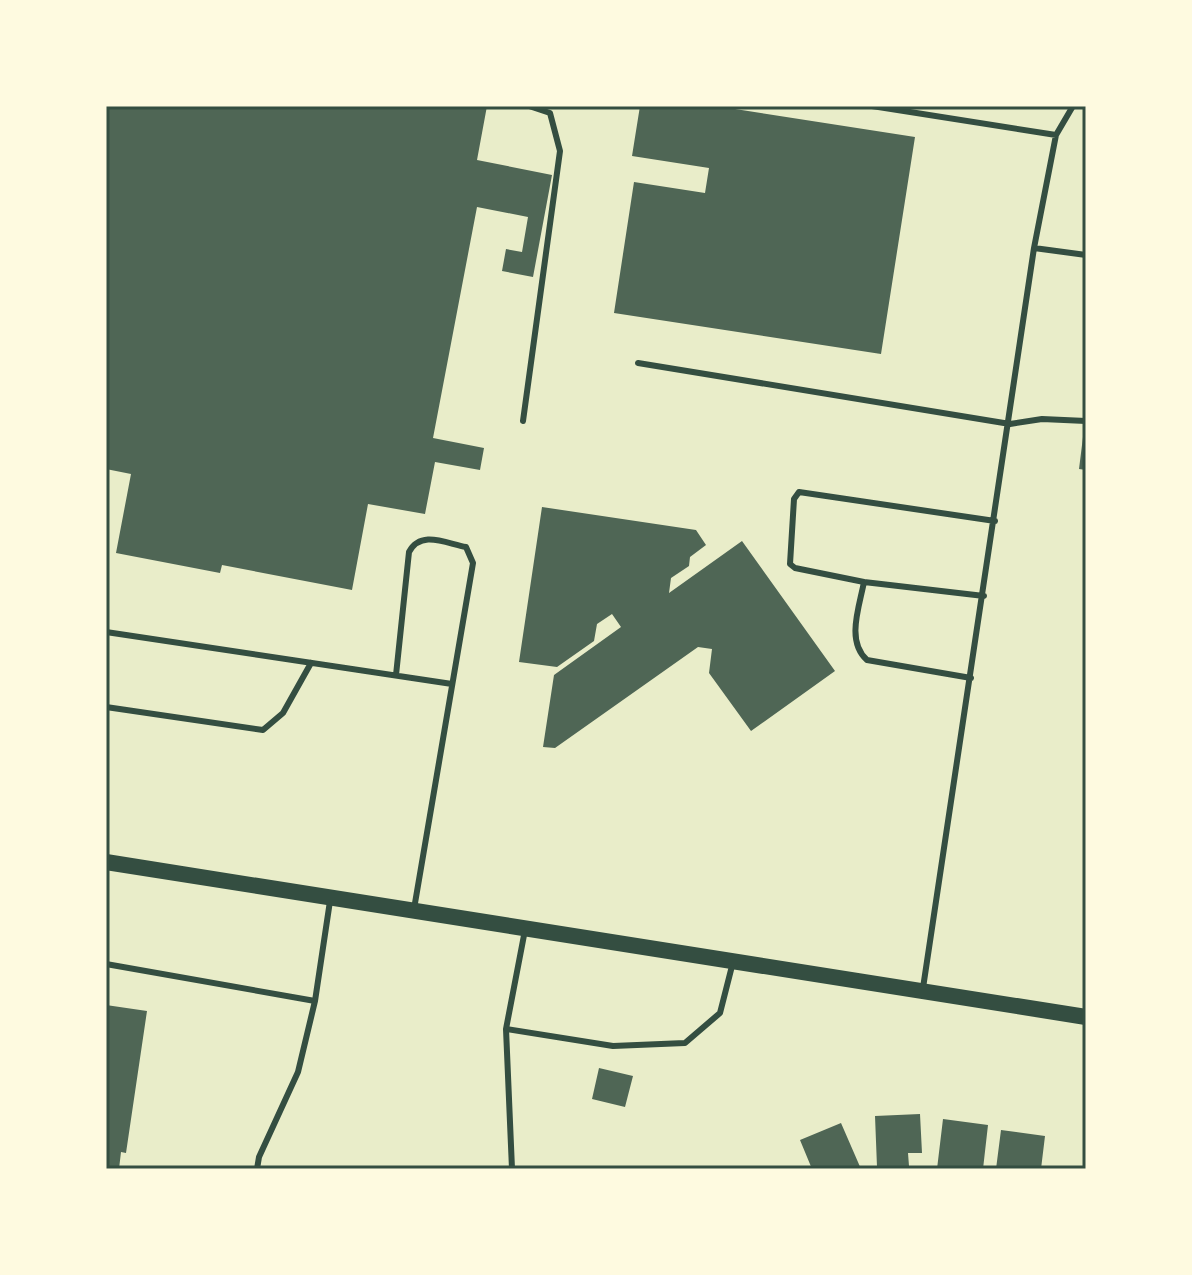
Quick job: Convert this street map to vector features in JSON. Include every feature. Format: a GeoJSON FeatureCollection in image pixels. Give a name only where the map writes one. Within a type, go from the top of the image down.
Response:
{"type":"FeatureCollection","features":[{"type":"Feature","properties":{"kind":"main road"},"geometry":{"type":"LineString","coordinates":[[106,862],[1086,1017]]}},
{"type":"Feature","properties":{"kind":"lane"},"geometry":{"type":"LineString","coordinates":[[523,421],[560,151],[550,113],[529,106]]}},
{"type":"Feature","properties":{"kind":"lane"},"geometry":{"type":"LineString","coordinates":[[872,106],[1056,135]]}},
{"type":"Feature","properties":{"kind":"lane"},"geometry":{"type":"LineString","coordinates":[[923,991],[1034,248],[1056,135],[1073,106]]}},
{"type":"Feature","properties":{"kind":"lane"},"geometry":{"type":"LineString","coordinates":[[1034,248],[1086,255]]}},
{"type":"Feature","properties":{"kind":"lane"},"geometry":{"type":"LineString","coordinates":[[638,363],[1010,424],[1042,419],[1086,421]]}},
{"type":"Feature","properties":{"kind":"lane"},"geometry":{"type":"LineString","coordinates":[[984,596],[864,582],[795,568],[790,564],[794,499],[799,492],[995,521]]}},
{"type":"Feature","properties":{"kind":"lane"},"geometry":{"type":"LineString","coordinates":[[396,675],[409,552],[415,542],[422,538],[466,547],[472,554],[414,913]]}},
{"type":"Feature","properties":{"kind":"lane"},"geometry":{"type":"LineString","coordinates":[[864,582],[854,639],[859,653],[867,660],[971,678]]}},
{"type":"Feature","properties":{"kind":"lane"},"geometry":{"type":"LineString","coordinates":[[106,632],[452,684]]}},
{"type":"Feature","properties":{"kind":"lane"},"geometry":{"type":"LineString","coordinates":[[106,707],[263,730],[283,713],[311,663]]}},
{"type":"Feature","properties":{"kind":"lane"},"geometry":{"type":"LineString","coordinates":[[257,1169],[259,1157],[298,1072],[315,1001],[331,897]]}},
{"type":"Feature","properties":{"kind":"lane"},"geometry":{"type":"LineString","coordinates":[[512,1169],[506,1029],[525,930]]}},
{"type":"Feature","properties":{"kind":"lane"},"geometry":{"type":"LineString","coordinates":[[506,1029],[613,1046],[685,1043],[720,1013],[733,962]]}},
{"type":"Feature","properties":{"kind":"lane"},"geometry":{"type":"LineString","coordinates":[[106,964],[315,1001]]}},
{"type":"Feature","properties":{"kind":"building"},"geometry":{"type":"Polygon","coordinates":[[[106,106],[487,106],[477,160],[552,175],[533,277],[502,271],[506,249],[522,252],[528,217],[477,207],[433,438],[484,448],[480,470],[435,462],[425,514],[368,504],[352,590],[222,565],[220,573],[116,553],[131,474],[106,469],[106,106]]]}},
{"type":"Feature","properties":{"kind":"building"},"geometry":{"type":"Polygon","coordinates":[[[640,106],[716,106],[915,137],[881,354],[614,313],[634,182],[705,193],[709,168],[632,156],[640,106]]]}},
{"type":"Feature","properties":{"kind":"building"},"geometry":{"type":"Polygon","coordinates":[[[1086,429],[1086,470],[1079,469],[1086,429]]]}},
{"type":"Feature","properties":{"kind":"building"},"geometry":{"type":"Polygon","coordinates":[[[542,507],[696,530],[706,545],[690,557],[689,566],[671,578],[669,593],[742,541],[835,671],[751,731],[709,673],[712,649],[698,647],[555,748],[543,747],[554,675],[621,627],[612,614],[597,624],[594,641],[557,667],[519,662],[542,507]]]}},
{"type":"Feature","properties":{"kind":"building"},"geometry":{"type":"Polygon","coordinates":[[[106,1005],[147,1011],[126,1153],[121,1152],[119,1169],[106,1169],[106,1005]]]}},
{"type":"Feature","properties":{"kind":"building"},"geometry":{"type":"Polygon","coordinates":[[[599,1068],[633,1076],[625,1107],[592,1099],[599,1068]]]}},
{"type":"Feature","properties":{"kind":"building"},"geometry":{"type":"Polygon","coordinates":[[[920,1114],[922,1153],[908,1153],[909,1166],[877,1167],[875,1116],[920,1114]]]}},
{"type":"Feature","properties":{"kind":"building"},"geometry":{"type":"Polygon","coordinates":[[[943,1119],[988,1125],[983,1169],[937,1169],[943,1119]]]}},
{"type":"Feature","properties":{"kind":"building"},"geometry":{"type":"Polygon","coordinates":[[[841,1123],[861,1169],[812,1169],[800,1140],[841,1123]]]}},
{"type":"Feature","properties":{"kind":"building"},"geometry":{"type":"Polygon","coordinates":[[[1001,1130],[1045,1136],[1041,1169],[996,1169],[1001,1130]]]}}]}
